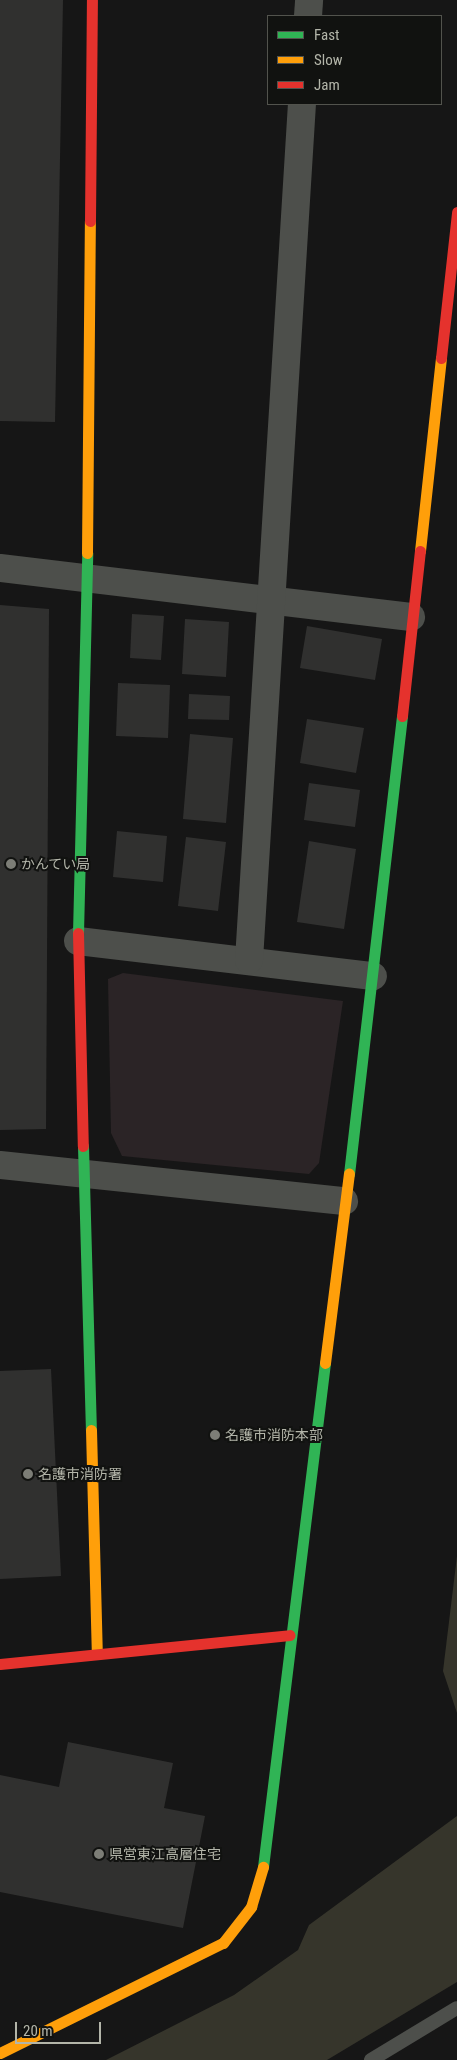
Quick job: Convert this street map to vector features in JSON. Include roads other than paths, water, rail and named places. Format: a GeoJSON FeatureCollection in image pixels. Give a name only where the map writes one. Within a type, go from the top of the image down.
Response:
{"type":"FeatureCollection","features":[{"type":"Feature","properties":{"kind":"street"},"geometry":{"type":"LineString","coordinates":[[92,0],[88,581],[78,941],[97,1654]]}},
{"type":"Feature","properties":{"kind":"street"},"geometry":{"type":"LineString","coordinates":[[308,15],[309,0]]}},
{"type":"Feature","properties":{"kind":"street"},"geometry":{"type":"LineString","coordinates":[[249,960],[302,105]]}},
{"type":"Feature","properties":{"kind":"street"},"geometry":{"type":"LineString","coordinates":[[0,2053],[202,1956],[223,1943],[239,1925],[261,1881],[373,976],[410,617],[457,212]]}},
{"type":"Feature","properties":{"kind":"street"},"geometry":{"type":"LineString","coordinates":[[0,568],[88,581],[272,598],[410,617]]}},
{"type":"Feature","properties":{"kind":"street"},"geometry":{"type":"LineString","coordinates":[[78,941],[373,976]]}},
{"type":"Feature","properties":{"kind":"street"},"geometry":{"type":"LineString","coordinates":[[0,1165],[344,1201]]}},
{"type":"Feature","properties":{"kind":"street"},"geometry":{"type":"LineString","coordinates":[[0,1664],[290,1635]]}},
{"type":"Feature","properties":{"kind":"lane"},"geometry":{"type":"LineString","coordinates":[[371,2060],[457,2008]]}},
{"type":"Feature","properties":{"kind":"place","name":"かんてい局"},"geometry":{"type":"Point","coordinates":[11,864]}},
{"type":"Feature","properties":{"kind":"place","name":"名護市消防本部"},"geometry":{"type":"Point","coordinates":[215,1435]}},
{"type":"Feature","properties":{"kind":"place","name":"名護市消防署"},"geometry":{"type":"Point","coordinates":[28,1474]}},
{"type":"Feature","properties":{"kind":"place","name":"県営東江高層住宅"},"geometry":{"type":"Point","coordinates":[99,1854]}}]}
